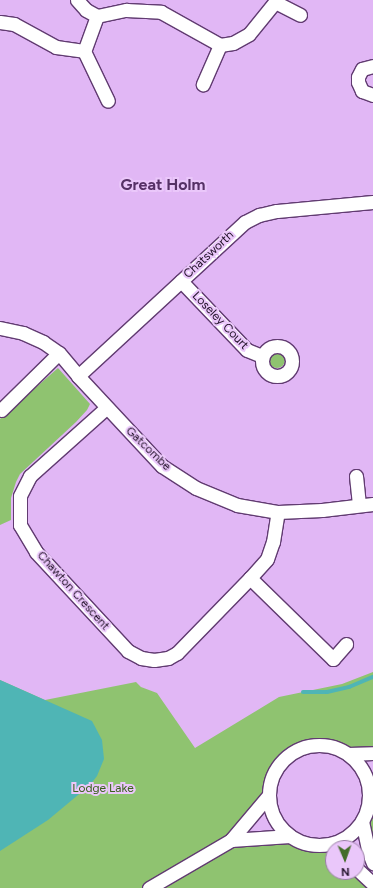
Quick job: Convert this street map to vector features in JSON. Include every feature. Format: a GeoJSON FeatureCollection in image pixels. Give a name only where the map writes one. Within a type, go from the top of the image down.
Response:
{"type":"FeatureCollection","features":[{"type":"Feature","properties":{"kind":"street"},"geometry":{"type":"LineString","coordinates":[[77,0],[86,10],[97,16],[126,10],[161,12],[220,45],[233,43],[249,34],[274,1],[300,15]]}},
{"type":"Feature","properties":{"kind":"street"},"geometry":{"type":"LineString","coordinates":[[97,16],[84,51],[108,102]]}},
{"type":"Feature","properties":{"kind":"street"},"geometry":{"type":"LineString","coordinates":[[0,22],[14,24],[56,47],[84,51]]}},
{"type":"Feature","properties":{"kind":"street"},"geometry":{"type":"LineString","coordinates":[[203,84],[220,45]]}},
{"type":"Feature","properties":{"kind":"street"},"geometry":{"type":"LineString","coordinates":[[373,66],[362,69],[358,77],[358,82],[362,91],[373,94]]}},
{"type":"Feature","properties":{"kind":"street","name":"Chatsworth"},"geometry":{"type":"LineString","coordinates":[[78,376],[245,222],[259,215],[276,211],[373,202]]}},
{"type":"Feature","properties":{"kind":"street","name":"Loseley Court"},"geometry":{"type":"LineString","coordinates":[[181,281],[247,350],[262,356]]}},
{"type":"Feature","properties":{"kind":"street","name":"Gatcombe"},"geometry":{"type":"LineString","coordinates":[[0,328],[23,333],[43,342],[59,353],[106,408],[162,466],[196,488],[237,505],[278,512],[322,510],[373,504]]}},
{"type":"Feature","properties":{"kind":"street"},"geometry":{"type":"LineString","coordinates":[[1,410],[59,353]]}},
{"type":"Feature","properties":{"kind":"street","name":"Chawton Crescent"},"geometry":{"type":"LineString","coordinates":[[106,408],[30,476],[20,496],[20,525],[36,552],[128,651],[140,658],[154,660],[168,658],[177,653],[267,559],[273,542],[278,512]]}},
{"type":"Feature","properties":{"kind":"street"},"geometry":{"type":"LineString","coordinates":[[356,476],[359,505]]}},
{"type":"Feature","properties":{"kind":"street"},"geometry":{"type":"LineString","coordinates":[[250,578],[333,659],[346,644]]}},
{"type":"Feature","properties":{"kind":"street"},"geometry":{"type":"LineString","coordinates":[[325,848],[306,844],[290,836],[279,826],[271,812],[268,796],[270,780],[277,766],[288,755],[295,751],[318,745],[334,747],[348,754],[360,766],[371,794],[362,821],[351,833],[340,840]]}},
{"type":"Feature","properties":{"kind":"street"},"geometry":{"type":"LineString","coordinates":[[348,754],[373,753]]}},
{"type":"Feature","properties":{"kind":"street"},"geometry":{"type":"LineString","coordinates":[[151,887],[231,840],[268,796]]}},
{"type":"Feature","properties":{"kind":"street"},"geometry":{"type":"LineString","coordinates":[[362,821],[373,864]]}},
{"type":"Feature","properties":{"kind":"street"},"geometry":{"type":"LineString","coordinates":[[231,840],[290,836]]}},
{"type":"Feature","properties":{"kind":"street"},"geometry":{"type":"LineString","coordinates":[[365,876],[373,884]]}},
{"type":"Feature","properties":{"kind":"green space"},"geometry":{"type":"Polygon","coordinates":[[[277,352],[283,354],[285,360],[283,366],[277,368],[271,366],[269,360],[271,354],[277,352]]]}},
{"type":"Feature","properties":{"kind":"green space"},"geometry":{"type":"Polygon","coordinates":[[[58,368],[90,404],[87,410],[76,422],[20,474],[11,498],[11,520],[0,525],[0,419],[58,368]]]}},
{"type":"Feature","properties":{"kind":"green space","name":"Lodge Lake"},"geometry":{"type":"Polygon","coordinates":[[[373,672],[373,753],[348,754],[336,748],[311,746],[300,749],[285,758],[272,776],[268,796],[232,840],[290,836],[306,844],[322,845],[325,847],[325,880],[365,880],[373,888],[0,888],[0,680],[45,700],[136,682],[141,687],[157,693],[195,748],[279,697],[342,684],[373,672]]]}},
{"type":"Feature","properties":{"kind":"green space"},"geometry":{"type":"Polygon","coordinates":[[[373,791],[373,863],[362,821],[373,791]]]}},
{"type":"Feature","properties":{"kind":"shaded area","name":"Lodge Lake"},"geometry":{"type":"Polygon","coordinates":[[[0,680],[92,721],[102,740],[104,759],[97,776],[90,785],[48,820],[0,851],[0,680]]]}},
{"type":"Feature","properties":{"kind":"waterway"},"geometry":{"type":"LineString","coordinates":[[303,692],[327,692],[349,687],[373,677]]}},
{"type":"Feature","properties":{"kind":"district","name":"Great Holm"},"geometry":{"type":"Point","coordinates":[163,185]}}]}
